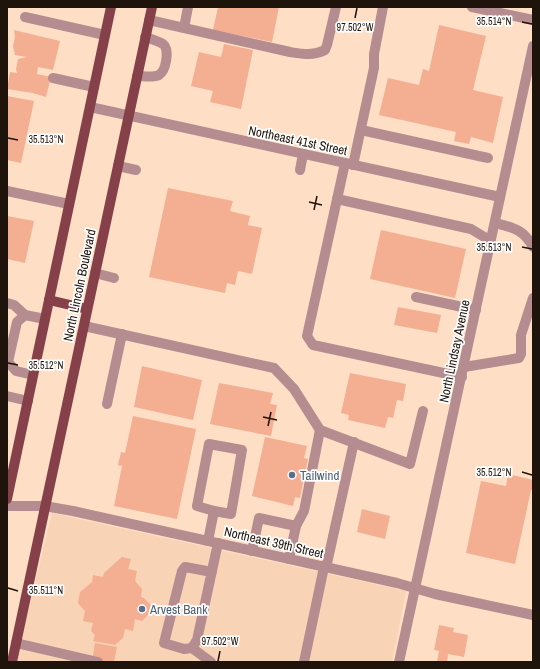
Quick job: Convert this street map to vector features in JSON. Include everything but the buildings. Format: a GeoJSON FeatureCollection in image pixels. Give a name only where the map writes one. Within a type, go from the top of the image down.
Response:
{"type":"FeatureCollection","features":[{"type":"Feature","properties":{"kind":"main road","name":"North Lincoln Boulevard"},"geometry":{"type":"LineString","coordinates":[[7,499],[111,7]]}},
{"type":"Feature","properties":{"kind":"main road","name":"North Lincoln Boulevard"},"geometry":{"type":"LineString","coordinates":[[12,662],[44,506],[152,7]]}},
{"type":"Feature","properties":{"kind":"main road"},"geometry":{"type":"LineString","coordinates":[[49,300],[87,309]]}},
{"type":"Feature","properties":{"kind":"street"},"geometry":{"type":"LineString","coordinates":[[184,28],[188,7]]}},
{"type":"Feature","properties":{"kind":"street"},"geometry":{"type":"LineString","coordinates":[[149,20],[308,55],[325,50],[336,7]]}},
{"type":"Feature","properties":{"kind":"street"},"geometry":{"type":"LineString","coordinates":[[383,7],[374,54],[374,68],[361,130],[337,199],[307,336],[313,345],[463,372],[519,358],[521,354],[521,335],[533,298]]}},
{"type":"Feature","properties":{"kind":"street"},"geometry":{"type":"LineString","coordinates":[[472,7],[533,20]]}},
{"type":"Feature","properties":{"kind":"street"},"geometry":{"type":"LineString","coordinates":[[25,17],[105,35]]}},
{"type":"Feature","properties":{"kind":"street"},"geometry":{"type":"LineString","coordinates":[[137,76],[155,76],[160,74],[163,71],[167,54],[167,49],[164,44],[145,37]]}},
{"type":"Feature","properties":{"kind":"street","name":"North Lindsay Avenue"},"geometry":{"type":"LineString","coordinates":[[399,662],[533,46]]}},
{"type":"Feature","properties":{"kind":"street"},"geometry":{"type":"LineString","coordinates":[[53,78],[94,87]]}},
{"type":"Feature","properties":{"kind":"street","name":"Northeast 41st Street"},"geometry":{"type":"LineString","coordinates":[[90,107],[500,197]]}},
{"type":"Feature","properties":{"kind":"street"},"geometry":{"type":"LineString","coordinates":[[361,130],[488,158]]}},
{"type":"Feature","properties":{"kind":"street"},"geometry":{"type":"LineString","coordinates":[[300,170],[303,154]]}},
{"type":"Feature","properties":{"kind":"street"},"geometry":{"type":"LineString","coordinates":[[118,166],[136,170]]}},
{"type":"Feature","properties":{"kind":"street"},"geometry":{"type":"LineString","coordinates":[[7,191],[69,204]]}},
{"type":"Feature","properties":{"kind":"street"},"geometry":{"type":"LineString","coordinates":[[337,199],[471,230],[491,241]]}},
{"type":"Feature","properties":{"kind":"street"},"geometry":{"type":"LineString","coordinates":[[495,223],[516,228],[528,238],[533,247]]}},
{"type":"Feature","properties":{"kind":"street"},"geometry":{"type":"LineString","coordinates":[[95,273],[114,278]]}},
{"type":"Feature","properties":{"kind":"street"},"geometry":{"type":"LineString","coordinates":[[416,297],[476,310]]}},
{"type":"Feature","properties":{"kind":"street"},"geometry":{"type":"LineString","coordinates":[[7,304],[14,305],[25,315],[45,319]]}},
{"type":"Feature","properties":{"kind":"street"},"geometry":{"type":"LineString","coordinates":[[25,315],[17,322],[8,362],[16,371],[33,375]]}},
{"type":"Feature","properties":{"kind":"street"},"geometry":{"type":"LineString","coordinates":[[84,326],[274,368],[294,389],[320,430],[410,464],[422,411]]}},
{"type":"Feature","properties":{"kind":"street"},"geometry":{"type":"LineString","coordinates":[[107,404],[122,334]]}},
{"type":"Feature","properties":{"kind":"street"},"geometry":{"type":"LineString","coordinates":[[7,396],[28,401]]}},
{"type":"Feature","properties":{"kind":"street"},"geometry":{"type":"LineString","coordinates":[[289,559],[296,526],[304,511],[320,430]]}},
{"type":"Feature","properties":{"kind":"street"},"geometry":{"type":"LineString","coordinates":[[304,662],[354,442]]}},
{"type":"Feature","properties":{"kind":"street"},"geometry":{"type":"LineString","coordinates":[[209,444],[242,450],[231,514],[214,511],[196,506],[209,444]]}},
{"type":"Feature","properties":{"kind":"street","name":"Northeast 39th Street"},"geometry":{"type":"LineString","coordinates":[[7,506],[44,506],[73,511],[325,567],[415,589],[533,614]]}},
{"type":"Feature","properties":{"kind":"street"},"geometry":{"type":"LineString","coordinates":[[192,648],[198,640],[212,572],[214,511]]}},
{"type":"Feature","properties":{"kind":"street"},"geometry":{"type":"LineString","coordinates":[[252,551],[259,518],[296,526]]}},
{"type":"Feature","properties":{"kind":"street"},"geometry":{"type":"LineString","coordinates":[[211,662],[192,648],[184,649],[164,642],[182,571],[185,567],[212,572]]}},
{"type":"Feature","properties":{"kind":"street"},"geometry":{"type":"LineString","coordinates":[[16,643],[98,662]]}},
{"type":"Feature","properties":{"kind":"shaded area"},"geometry":{"type":"Polygon","coordinates":[[[52,513],[406,591],[392,662],[16,662],[52,513]]]}},
{"type":"Feature","properties":{"kind":"place","name":"Tailwind"},"geometry":{"type":"Point","coordinates":[292,475]}},
{"type":"Feature","properties":{"kind":"place","name":"Arvest Bank"},"geometry":{"type":"Point","coordinates":[142,609]}}]}
